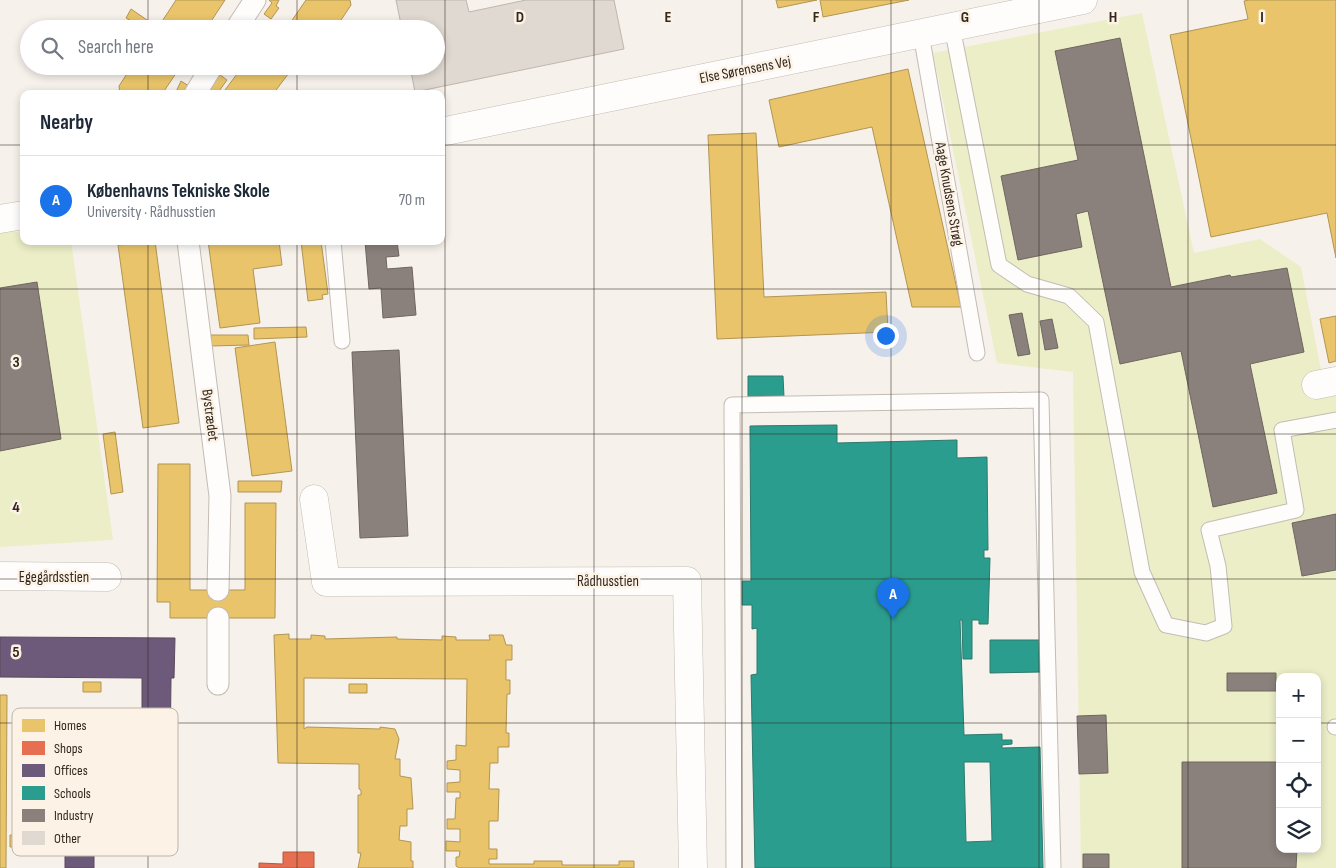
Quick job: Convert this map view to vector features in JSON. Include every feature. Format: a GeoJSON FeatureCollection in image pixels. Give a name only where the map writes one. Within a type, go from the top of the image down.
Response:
{"type":"FeatureCollection","features":[{"type":"Feature","properties":{"kind":"street"},"geometry":{"type":"LineString","coordinates":[[242,20],[255,0]]}},
{"type":"Feature","properties":{"kind":"street","name":"Else Sørensens Vej"},"geometry":{"type":"LineString","coordinates":[[445,131],[1083,0]]}},
{"type":"Feature","properties":{"kind":"street"},"geometry":{"type":"LineString","coordinates":[[197,90],[207,75]]}},
{"type":"Feature","properties":{"kind":"street"},"geometry":{"type":"LineString","coordinates":[[0,219],[20,216]]}},
{"type":"Feature","properties":{"kind":"street","name":"Bystrædet"},"geometry":{"type":"LineString","coordinates":[[189,245],[220,496],[218,590]]}},
{"type":"Feature","properties":{"kind":"street","name":"Rådhusstien"},"geometry":{"type":"LineString","coordinates":[[314,499],[326,582],[687,581],[694,868]]}},
{"type":"Feature","properties":{"kind":"street","name":"Egegårdsstien"},"geometry":{"type":"LineString","coordinates":[[0,576],[107,577]]}},
{"type":"Feature","properties":{"kind":"street"},"geometry":{"type":"LineString","coordinates":[[218,618],[218,684]]}},
{"type":"Feature","properties":{"kind":"lane"},"geometry":{"type":"LineString","coordinates":[[952,27],[999,265],[1027,284],[1069,296],[1096,322],[1142,572],[1166,625],[1206,633],[1224,626],[1218,566],[1209,530],[1296,510],[1282,430],[1336,420]]}},
{"type":"Feature","properties":{"kind":"lane","name":"Aage Knudsens Strøg"},"geometry":{"type":"LineString","coordinates":[[921,34],[977,353]]}},
{"type":"Feature","properties":{"kind":"lane"},"geometry":{"type":"LineString","coordinates":[[333,245],[342,341]]}},
{"type":"Feature","properties":{"kind":"lane"},"geometry":{"type":"LineString","coordinates":[[734,868],[732,405],[1041,400],[1053,868]]}},
{"type":"Feature","properties":{"kind":"green space"},"geometry":{"type":"Polygon","coordinates":[[[1142,13],[1194,253],[1260,239],[1301,267],[1322,375],[1336,373],[1336,868],[1081,868],[1073,372],[997,363],[933,53],[1142,13]]]}},
{"type":"Feature","properties":{"kind":"green space"},"geometry":{"type":"Polygon","coordinates":[[[0,230],[20,232],[20,245],[72,245],[113,540],[0,547],[0,230]]]}},
{"type":"Feature","properties":{"kind":"building: Homes"},"geometry":{"type":"Polygon","coordinates":[[[176,0],[225,0],[212,20],[163,20],[176,0]]]}},
{"type":"Feature","properties":{"kind":"building: Homes"},"geometry":{"type":"Polygon","coordinates":[[[269,0],[279,0],[276,6],[279,8],[271,19],[264,14],[272,3],[269,0]]]}},
{"type":"Feature","properties":{"kind":"building: Homes"},"geometry":{"type":"Polygon","coordinates":[[[306,0],[350,0],[351,5],[341,20],[292,20],[306,0]]]}},
{"type":"Feature","properties":{"kind":"building: Homes"},"geometry":{"type":"Polygon","coordinates":[[[776,0],[817,0],[778,8],[776,0]]]}},
{"type":"Feature","properties":{"kind":"building: Homes"},"geometry":{"type":"Polygon","coordinates":[[[820,0],[909,0],[823,17],[820,0]]]}},
{"type":"Feature","properties":{"kind":"building: Homes"},"geometry":{"type":"Polygon","coordinates":[[[1336,0],[1336,258],[1327,213],[1211,237],[1170,35],[1248,19],[1244,1],[1336,0]]]}},
{"type":"Feature","properties":{"kind":"building: Homes"},"geometry":{"type":"Polygon","coordinates":[[[131,9],[147,20],[129,20],[126,18],[131,9]]]}},
{"type":"Feature","properties":{"kind":"building: Homes"},"geometry":{"type":"Polygon","coordinates":[[[908,69],[961,307],[912,307],[872,127],[779,147],[769,100],[908,69]]]}},
{"type":"Feature","properties":{"kind":"building: Homes"},"geometry":{"type":"Polygon","coordinates":[[[126,75],[175,75],[165,90],[120,90],[119,86],[126,75]]]}},
{"type":"Feature","properties":{"kind":"building: Homes"},"geometry":{"type":"Polygon","coordinates":[[[218,75],[227,80],[220,90],[209,90],[218,75]]]}},
{"type":"Feature","properties":{"kind":"building: Homes"},"geometry":{"type":"Polygon","coordinates":[[[236,75],[287,75],[276,90],[225,90],[236,75]]]}},
{"type":"Feature","properties":{"kind":"building: Homes"},"geometry":{"type":"Polygon","coordinates":[[[181,81],[189,86],[186,90],[177,90],[181,81]]]}},
{"type":"Feature","properties":{"kind":"building: Homes"},"geometry":{"type":"Polygon","coordinates":[[[756,133],[764,297],[886,292],[888,332],[717,339],[708,135],[756,133]]]}},
{"type":"Feature","properties":{"kind":"building: Homes"},"geometry":{"type":"Polygon","coordinates":[[[118,245],[156,245],[179,423],[143,428],[118,245]]]}},
{"type":"Feature","properties":{"kind":"building: Homes"},"geometry":{"type":"Polygon","coordinates":[[[209,245],[280,245],[282,265],[253,269],[260,323],[220,328],[209,245]]]}},
{"type":"Feature","properties":{"kind":"building: Homes"},"geometry":{"type":"Polygon","coordinates":[[[301,245],[322,245],[328,294],[322,295],[323,299],[308,301],[301,245]]]}},
{"type":"Feature","properties":{"kind":"building: Homes"},"geometry":{"type":"Polygon","coordinates":[[[1336,316],[1336,361],[1329,363],[1320,319],[1336,316]]]}},
{"type":"Feature","properties":{"kind":"building: Homes"},"geometry":{"type":"Polygon","coordinates":[[[306,327],[307,337],[254,339],[254,328],[306,327]]]}},
{"type":"Feature","properties":{"kind":"building: Homes"},"geometry":{"type":"Polygon","coordinates":[[[211,335],[248,335],[249,345],[211,346],[211,335]]]}},
{"type":"Feature","properties":{"kind":"building: Homes"},"geometry":{"type":"Polygon","coordinates":[[[275,342],[292,471],[252,476],[235,348],[275,342]]]}},
{"type":"Feature","properties":{"kind":"building: Homes"},"geometry":{"type":"Polygon","coordinates":[[[115,432],[123,492],[111,494],[103,434],[115,432]]]}},
{"type":"Feature","properties":{"kind":"building: Homes"},"geometry":{"type":"Polygon","coordinates":[[[158,464],[190,464],[190,590],[245,590],[245,503],[276,503],[275,618],[170,618],[170,602],[157,602],[158,464]]]}},
{"type":"Feature","properties":{"kind":"building: Homes"},"geometry":{"type":"Polygon","coordinates":[[[238,481],[282,481],[281,492],[238,492],[238,481]]]}},
{"type":"Feature","properties":{"kind":"building: Homes"},"geometry":{"type":"Polygon","coordinates":[[[289,634],[289,639],[311,639],[311,635],[325,636],[325,639],[397,637],[397,639],[442,640],[442,636],[456,637],[456,640],[490,640],[489,635],[503,635],[506,645],[512,645],[512,660],[506,660],[506,680],[510,680],[510,694],[507,694],[506,733],[509,733],[509,747],[498,747],[498,763],[490,763],[489,789],[499,789],[498,821],[489,821],[489,849],[497,849],[497,859],[489,859],[489,864],[534,864],[534,861],[562,861],[562,865],[619,865],[619,861],[634,861],[634,868],[459,868],[456,866],[456,857],[459,857],[460,851],[446,851],[446,841],[460,842],[460,829],[447,829],[447,819],[455,819],[456,798],[460,798],[460,792],[447,792],[447,783],[460,782],[460,770],[447,769],[447,761],[456,760],[456,745],[466,746],[467,679],[304,678],[304,729],[307,727],[380,729],[380,727],[395,729],[399,739],[395,759],[400,759],[400,776],[411,778],[413,809],[407,809],[407,826],[400,826],[399,840],[411,842],[413,868],[358,868],[361,853],[358,853],[358,795],[361,795],[361,790],[359,789],[359,764],[278,763],[274,635],[289,634]]]}},
{"type":"Feature","properties":{"kind":"building: Homes"},"geometry":{"type":"Polygon","coordinates":[[[83,682],[101,682],[101,692],[83,692],[83,682]]]}},
{"type":"Feature","properties":{"kind":"building: Homes"},"geometry":{"type":"Polygon","coordinates":[[[349,684],[367,684],[367,693],[349,693],[349,684]]]}},
{"type":"Feature","properties":{"kind":"building: Homes"},"geometry":{"type":"Polygon","coordinates":[[[0,695],[7,695],[6,868],[0,868],[0,695]]]}},
{"type":"Feature","properties":{"kind":"building: Homes"},"geometry":{"type":"Polygon","coordinates":[[[10,835],[12,835],[12,847],[10,847],[10,835]]]}},
{"type":"Feature","properties":{"kind":"building: Shops"},"geometry":{"type":"Polygon","coordinates":[[[283,852],[314,852],[314,868],[259,868],[259,863],[283,864],[283,852]]]}},
{"type":"Feature","properties":{"kind":"building: Offices"},"geometry":{"type":"Polygon","coordinates":[[[0,637],[175,638],[174,678],[171,678],[171,708],[142,708],[142,678],[0,677],[0,637]]]}},
{"type":"Feature","properties":{"kind":"building: Offices"},"geometry":{"type":"Polygon","coordinates":[[[65,856],[94,856],[94,868],[65,868],[65,856]]]}},
{"type":"Feature","properties":{"kind":"building: Schools"},"geometry":{"type":"Polygon","coordinates":[[[748,376],[783,376],[784,397],[748,397],[748,376]]]}},
{"type":"Feature","properties":{"kind":"building: Schools"},"geometry":{"type":"Polygon","coordinates":[[[837,425],[837,443],[957,440],[957,458],[987,457],[988,550],[984,550],[984,558],[990,558],[988,624],[979,624],[979,620],[972,620],[972,659],[963,659],[962,620],[960,620],[964,735],[1002,734],[1002,740],[1012,740],[1012,744],[1002,745],[1002,748],[1040,747],[1043,868],[755,868],[751,675],[757,674],[757,628],[752,629],[752,605],[742,605],[742,581],[751,581],[750,426],[837,425]],[[964,762],[966,842],[992,841],[990,762],[964,762]]]}},
{"type":"Feature","properties":{"kind":"building: Schools"},"geometry":{"type":"Polygon","coordinates":[[[990,640],[1041,640],[1041,672],[990,673],[990,640]]]}},
{"type":"Feature","properties":{"kind":"building: Industry"},"geometry":{"type":"Polygon","coordinates":[[[1120,38],[1171,287],[1230,275],[1231,277],[1287,268],[1304,352],[1250,364],[1277,493],[1213,507],[1181,351],[1120,364],[1088,211],[1076,214],[1082,247],[1018,260],[1001,176],[1078,160],[1055,51],[1120,38]]]}},
{"type":"Feature","properties":{"kind":"building: Industry"},"geometry":{"type":"Polygon","coordinates":[[[365,245],[398,245],[399,256],[386,257],[387,269],[412,267],[416,315],[383,318],[381,288],[369,289],[365,245]]]}},
{"type":"Feature","properties":{"kind":"building: Industry"},"geometry":{"type":"Polygon","coordinates":[[[37,282],[61,439],[0,451],[0,288],[37,282]]]}},
{"type":"Feature","properties":{"kind":"building: Industry"},"geometry":{"type":"Polygon","coordinates":[[[1022,313],[1030,354],[1018,356],[1009,315],[1022,313]]]}},
{"type":"Feature","properties":{"kind":"building: Industry"},"geometry":{"type":"Polygon","coordinates":[[[1052,319],[1058,348],[1045,350],[1040,321],[1052,319]]]}},
{"type":"Feature","properties":{"kind":"building: Industry"},"geometry":{"type":"Polygon","coordinates":[[[399,350],[408,536],[360,538],[352,352],[399,350]]]}},
{"type":"Feature","properties":{"kind":"building: Industry"},"geometry":{"type":"Polygon","coordinates":[[[1336,514],[1336,570],[1302,576],[1292,523],[1336,514]]]}},
{"type":"Feature","properties":{"kind":"building: Industry"},"geometry":{"type":"Polygon","coordinates":[[[1227,673],[1276,673],[1276,691],[1227,691],[1227,673]]]}},
{"type":"Feature","properties":{"kind":"building: Industry"},"geometry":{"type":"Polygon","coordinates":[[[1106,715],[1108,773],[1079,774],[1077,716],[1106,715]]]}},
{"type":"Feature","properties":{"kind":"building: Industry"},"geometry":{"type":"Polygon","coordinates":[[[1182,762],[1276,762],[1276,853],[1297,853],[1296,868],[1182,868],[1182,762]]]}},
{"type":"Feature","properties":{"kind":"building: Industry"},"geometry":{"type":"Polygon","coordinates":[[[1083,854],[1109,854],[1109,868],[1083,868],[1083,854]]]}},
{"type":"Feature","properties":{"kind":"building: Other"},"geometry":{"type":"Polygon","coordinates":[[[396,0],[466,0],[469,12],[526,0],[614,0],[624,49],[425,90],[415,90],[412,75],[445,75],[445,20],[400,20],[396,0]]]}},
{"type":"Feature","properties":{"kind":"place","name":"Københavns Tekniske Skole"},"geometry":{"type":"Point","coordinates":[893,619]}}]}
